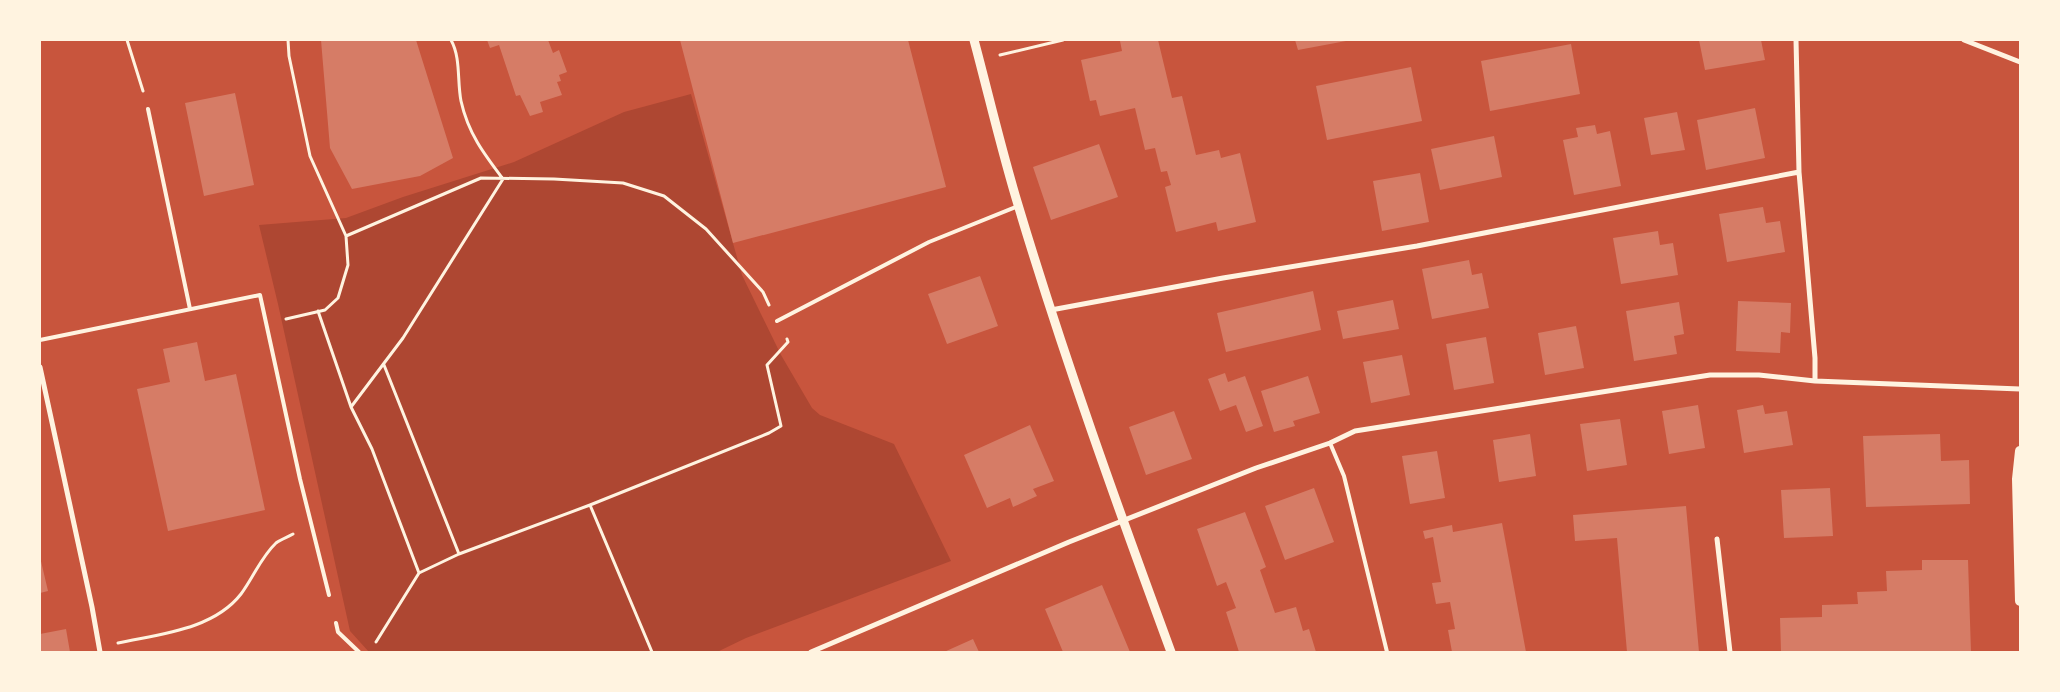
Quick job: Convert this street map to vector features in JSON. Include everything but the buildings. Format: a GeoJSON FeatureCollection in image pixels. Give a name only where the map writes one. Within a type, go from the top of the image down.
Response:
{"type":"FeatureCollection","features":[{"type":"Feature","properties":{"kind":"main road"},"geometry":{"type":"LineString","coordinates":[[2020,451],[2018,479],[2020,601]]}},
{"type":"Feature","properties":{"kind":"street"},"geometry":{"type":"LineString","coordinates":[[974,40],[1018,206],[1051,310],[1122,520],[1171,652]]}},
{"type":"Feature","properties":{"kind":"street"},"geometry":{"type":"LineString","coordinates":[[1796,40],[1799,172],[1814,348],[1815,382]]}},
{"type":"Feature","properties":{"kind":"street"},"geometry":{"type":"LineString","coordinates":[[1964,40],[2020,62]]}},
{"type":"Feature","properties":{"kind":"street"},"geometry":{"type":"LineString","coordinates":[[1051,310],[1223,278],[1417,246],[1799,172]]}},
{"type":"Feature","properties":{"kind":"street"},"geometry":{"type":"LineString","coordinates":[[40,367],[92,607],[99,649]]}},
{"type":"Feature","properties":{"kind":"street"},"geometry":{"type":"LineString","coordinates":[[811,652],[1122,520],[1256,468],[1330,443],[1354,431],[1710,375],[1759,375],[1815,382],[2020,389]]}},
{"type":"Feature","properties":{"kind":"street"},"geometry":{"type":"LineString","coordinates":[[1717,539],[1730,652]]}},
{"type":"Feature","properties":{"kind":"lane"},"geometry":{"type":"LineString","coordinates":[[148,109],[190,309]]}},
{"type":"Feature","properties":{"kind":"lane"},"geometry":{"type":"LineString","coordinates":[[777,321],[929,242],[1018,206]]}},
{"type":"Feature","properties":{"kind":"lane"},"geometry":{"type":"LineString","coordinates":[[40,340],[260,295],[329,595]]}},
{"type":"Feature","properties":{"kind":"lane"},"geometry":{"type":"LineString","coordinates":[[1330,443],[1344,476],[1387,652]]}},
{"type":"Feature","properties":{"kind":"lane"},"geometry":{"type":"LineString","coordinates":[[336,623],[338,632],[359,652]]}},
{"type":"Feature","properties":{"kind":"path"},"geometry":{"type":"LineString","coordinates":[[127,40],[148,109]]}},
{"type":"Feature","properties":{"kind":"path"},"geometry":{"type":"LineString","coordinates":[[266,323],[325,310],[338,298],[348,265],[346,236],[310,156],[291,64],[288,40]]}},
{"type":"Feature","properties":{"kind":"path"},"geometry":{"type":"LineString","coordinates":[[450,40],[456,48],[461,101],[476,143],[503,179]]}},
{"type":"Feature","properties":{"kind":"path"},"geometry":{"type":"LineString","coordinates":[[979,60],[1063,40]]}},
{"type":"Feature","properties":{"kind":"path"},"geometry":{"type":"LineString","coordinates":[[346,236],[482,178],[554,179],[623,183],[664,196],[706,229],[763,292],[788,342],[767,365],[781,426],[769,433],[590,505],[459,554],[419,573],[374,644]]}},
{"type":"Feature","properties":{"kind":"path"},"geometry":{"type":"LineString","coordinates":[[351,407],[403,338],[503,179]]}},
{"type":"Feature","properties":{"kind":"path"},"geometry":{"type":"LineString","coordinates":[[318,311],[351,407],[372,450],[419,573]]}},
{"type":"Feature","properties":{"kind":"path"},"geometry":{"type":"LineString","coordinates":[[384,364],[459,554]]}},
{"type":"Feature","properties":{"kind":"path"},"geometry":{"type":"LineString","coordinates":[[590,505],[652,652]]}},
{"type":"Feature","properties":{"kind":"path"},"geometry":{"type":"LineString","coordinates":[[99,649],[186,629],[205,621],[240,596],[256,569],[276,543],[298,531],[313,529]]}},
{"type":"Feature","properties":{"kind":"shaded area"},"geometry":{"type":"Polygon","coordinates":[[[691,94],[742,275],[781,355],[812,408],[820,415],[894,444],[951,561],[746,638],[717,652],[369,652],[350,631],[259,225],[346,218],[403,197],[514,162],[624,112],[691,94]]]}}]}
